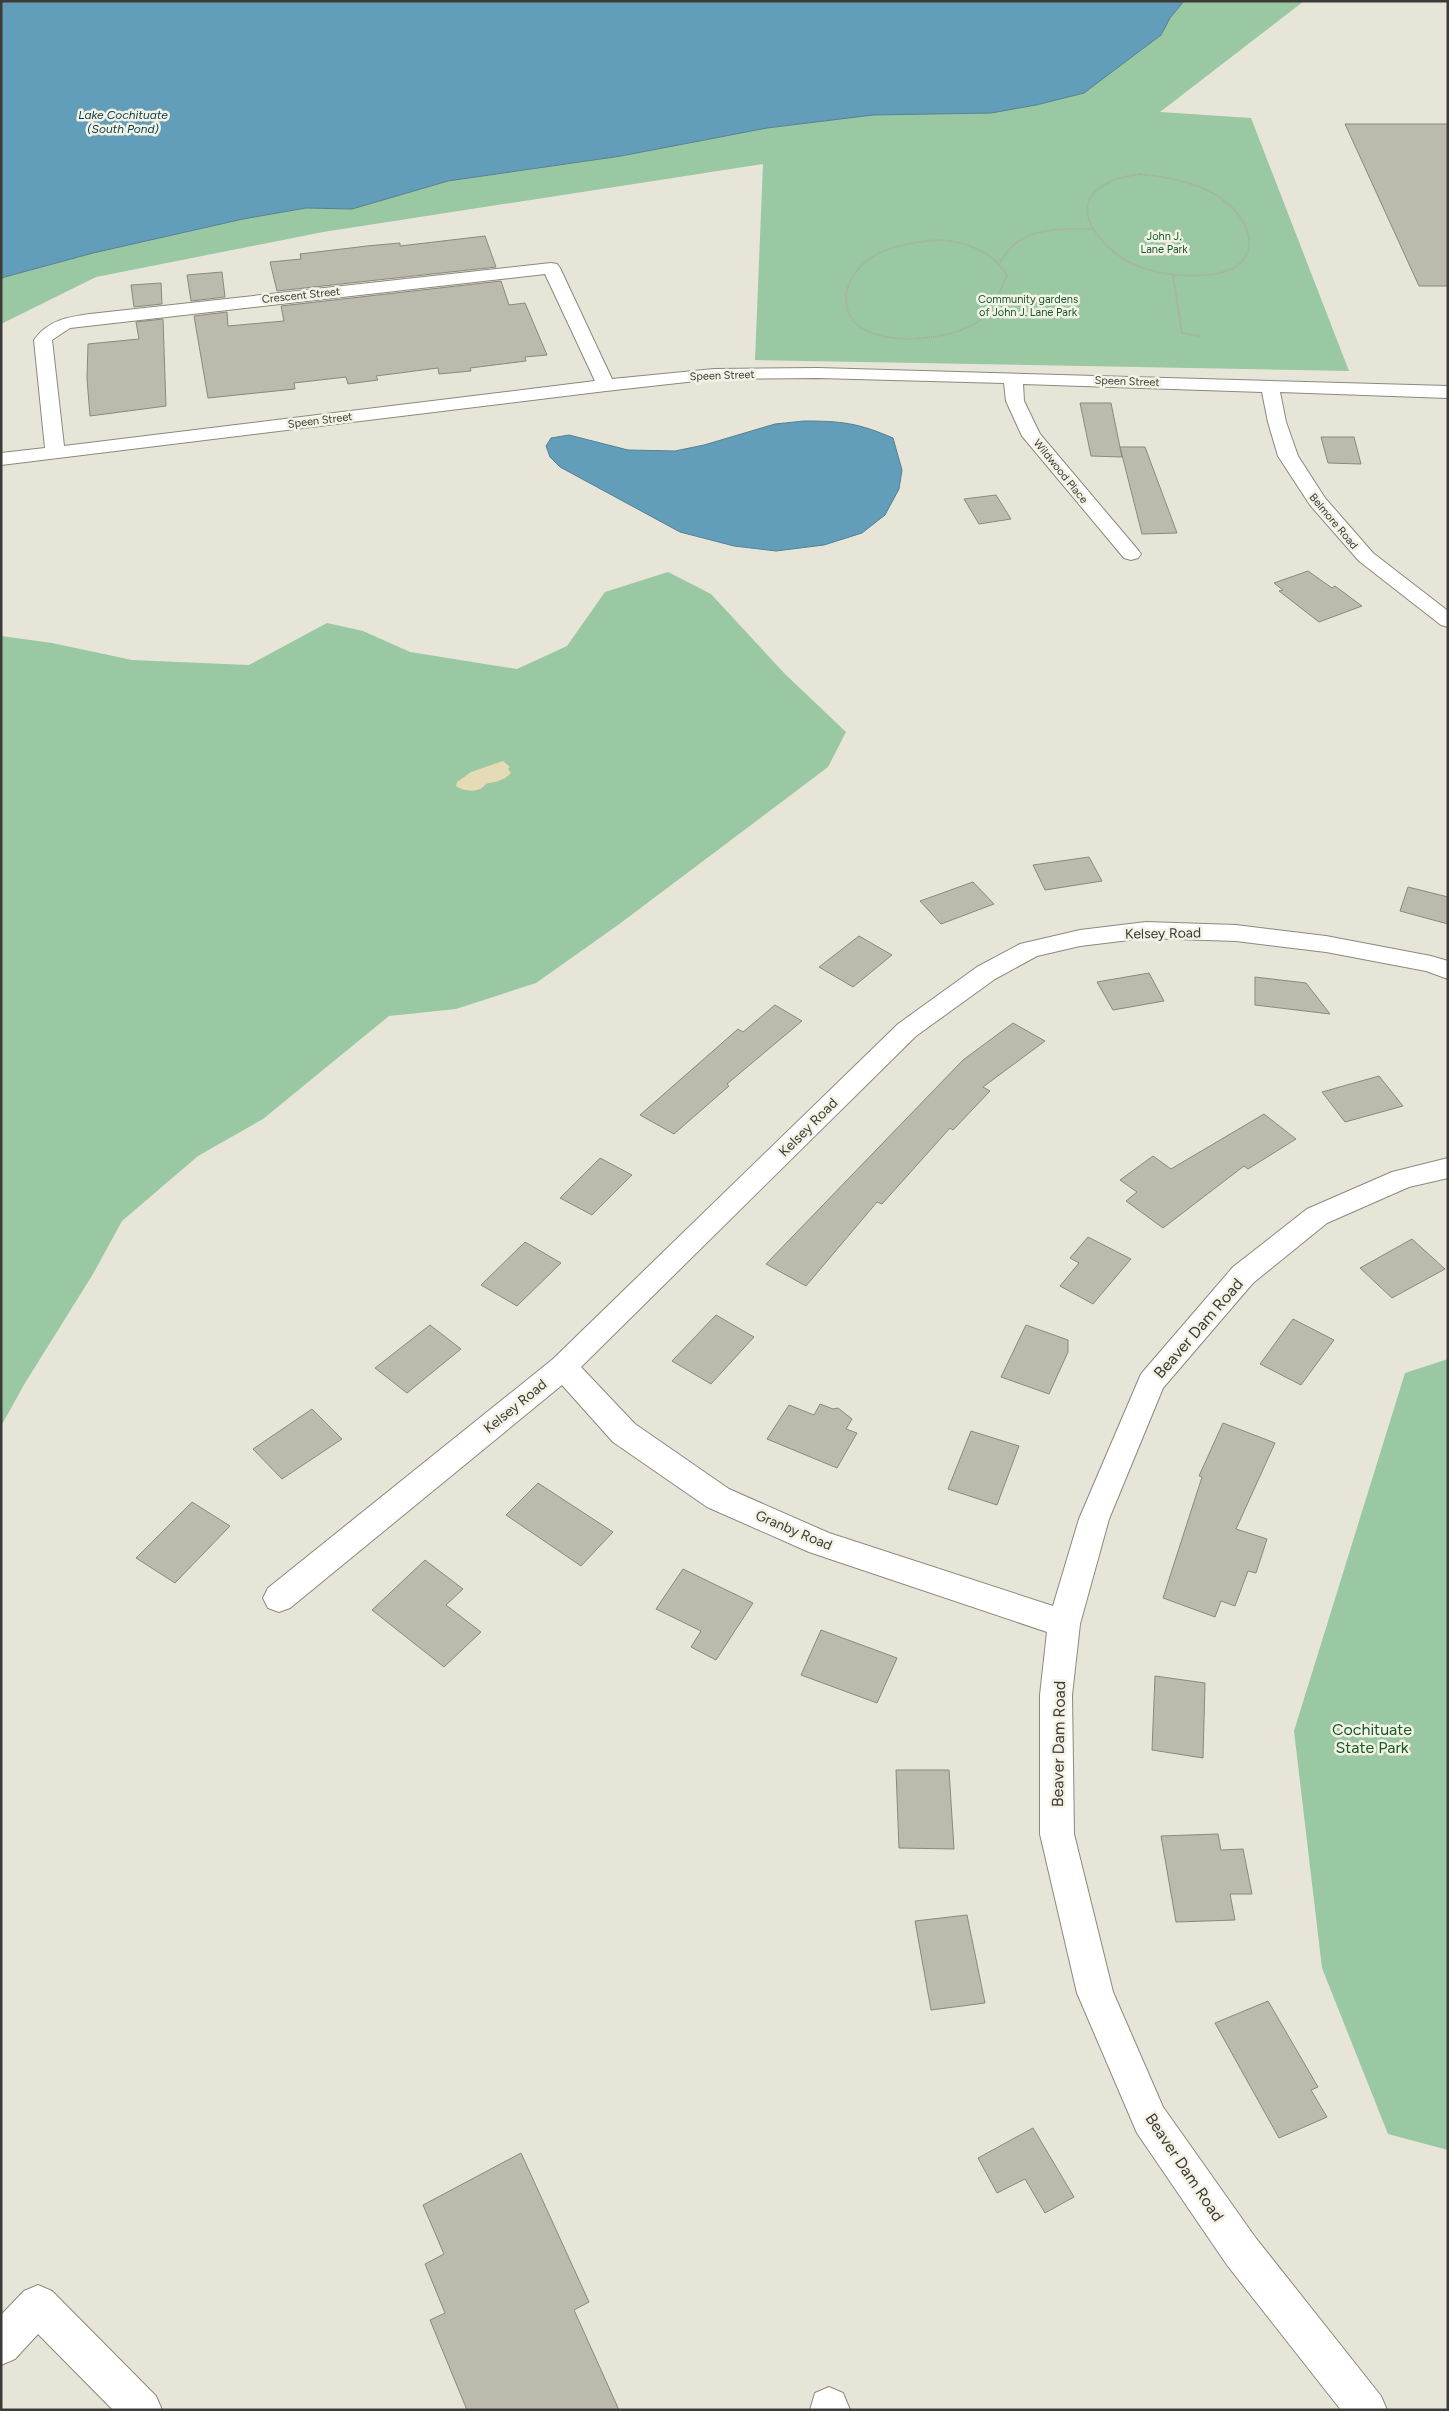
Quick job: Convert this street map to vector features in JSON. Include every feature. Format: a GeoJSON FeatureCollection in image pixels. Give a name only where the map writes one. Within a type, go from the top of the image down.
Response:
{"type":"FeatureCollection","features":[{"type":"Feature","properties":{"kind":"street","name":"Crescent Street"},"geometry":{"type":"LineString","coordinates":[[55,453],[43,340],[51,329],[61,324],[90,319],[551,268],[606,385]]}},
{"type":"Feature","properties":{"kind":"street","name":"Speen Street"},"geometry":{"type":"LineString","coordinates":[[1,459],[680,377],[818,373],[1448,392]]}},
{"type":"Feature","properties":{"kind":"street","name":"Wildwood Place"},"geometry":{"type":"LineString","coordinates":[[1013,378],[1014,401],[1031,436],[1131,554]]}},
{"type":"Feature","properties":{"kind":"street","name":"Belmore Road"},"geometry":{"type":"LineString","coordinates":[[1270,386],[1277,422],[1288,456],[1317,501],[1366,557],[1448,621]]}},
{"type":"Feature","properties":{"kind":"street","name":"Kelsey Road"},"geometry":{"type":"LineString","coordinates":[[279,1598],[563,1368],[907,1030],[986,973],[1029,950],[1080,938],[1146,930],[1236,933],[1326,944],[1431,964],[1448,971]]}},
{"type":"Feature","properties":{"kind":"street","name":"Beaver Dam Road"},"geometry":{"type":"LineString","coordinates":[[1367,2410],[1241,2251],[1150,2120],[1094,1993],[1057,1834],[1056,1695],[1064,1624],[1094,1519],[1151,1382],[1243,1275],[1317,1216],[1402,1180],[1448,1168]]}},
{"type":"Feature","properties":{"kind":"street","name":"Granby Road"},"geometry":{"type":"LineString","coordinates":[[563,1368],[624,1433],[718,1498],[820,1543],[1064,1624]]}},
{"type":"Feature","properties":{"kind":"street"},"geometry":{"type":"LineString","coordinates":[[1,2345],[38,2305],[142,2410]]}},
{"type":"Feature","properties":{"kind":"path"},"geometry":{"type":"LineString","coordinates":[[1140,174],[1159,176],[1184,181],[1206,189],[1227,202],[1241,217],[1249,232],[1250,249],[1243,262],[1230,271],[1214,276],[1173,275],[1156,272],[1117,255],[1100,242],[1092,229],[1086,205],[1090,196],[1100,187],[1111,181],[1140,174]]}},
{"type":"Feature","properties":{"kind":"path"},"geometry":{"type":"LineString","coordinates":[[1000,263],[978,248],[961,242],[918,241],[895,246],[877,254],[852,278],[845,291],[847,307],[852,320],[865,330],[884,336],[914,339],[939,337],[959,332],[974,324],[995,302],[1007,275],[1000,263],[1004,251],[1015,241],[1036,232],[1092,229]]}},
{"type":"Feature","properties":{"kind":"path"},"geometry":{"type":"LineString","coordinates":[[1173,275],[1182,333],[1200,336]]}},
{"type":"Feature","properties":{"kind":"green space","name":"John J. Lane Park"},"geometry":{"type":"Polygon","coordinates":[[[1184,1],[1304,1],[1160,112],[1251,118],[1349,371],[755,360],[763,164],[323,232],[96,277],[1,324],[1,278],[93,253],[243,219],[306,208],[352,209],[448,181],[621,156],[767,128],[873,115],[991,113],[1110,73],[1161,35],[1170,18],[1184,1]]]}},
{"type":"Feature","properties":{"kind":"green space"},"geometry":{"type":"Polygon","coordinates":[[[668,572],[711,594],[785,674],[846,732],[828,767],[618,925],[536,983],[456,1009],[389,1016],[263,1119],[198,1156],[122,1221],[93,1274],[25,1383],[1,1426],[1,636],[52,643],[132,660],[249,665],[327,623],[363,631],[410,652],[517,669],[567,646],[605,592],[668,572]]]}},
{"type":"Feature","properties":{"kind":"green space","name":"Cochituate State Park"},"geometry":{"type":"Polygon","coordinates":[[[1448,1359],[1448,2150],[1388,2134],[1322,1968],[1294,1731],[1405,1373],[1448,1359]]]}},
{"type":"Feature","properties":{"kind":"sand"},"geometry":{"type":"Polygon","coordinates":[[[503,761],[510,767],[508,769],[511,773],[504,779],[473,791],[456,786],[457,782],[471,772],[503,761]]]}},
{"type":"Feature","properties":{"kind":"water","name":"Lake Cochituate (South Pond)"},"geometry":{"type":"Polygon","coordinates":[[[1,1],[1184,1],[1170,18],[1161,35],[1084,93],[1036,105],[991,113],[873,115],[767,128],[621,156],[448,181],[352,209],[306,208],[243,219],[93,253],[1,278],[1,1]]]}},
{"type":"Feature","properties":{"kind":"water"},"geometry":{"type":"Polygon","coordinates":[[[804,421],[850,424],[893,438],[902,470],[899,489],[885,515],[862,533],[824,545],[776,551],[734,546],[680,532],[560,467],[550,457],[546,446],[551,438],[569,435],[628,450],[675,451],[704,445],[775,424],[804,421]]]}},
{"type":"Feature","properties":{"kind":"building"},"geometry":{"type":"Polygon","coordinates":[[[1345,124],[1448,124],[1448,286],[1419,286],[1345,124]]]}},
{"type":"Feature","properties":{"kind":"building"},"geometry":{"type":"Polygon","coordinates":[[[485,236],[496,267],[277,291],[270,262],[301,259],[300,254],[400,243],[400,246],[485,236]]]}},
{"type":"Feature","properties":{"kind":"building"},"geometry":{"type":"Polygon","coordinates":[[[222,272],[225,297],[191,301],[187,275],[222,272]]]}},
{"type":"Feature","properties":{"kind":"building"},"geometry":{"type":"Polygon","coordinates":[[[501,281],[509,305],[525,303],[547,355],[525,357],[526,361],[470,368],[471,371],[439,374],[438,368],[376,376],[378,380],[348,384],[346,377],[294,383],[295,389],[208,398],[194,316],[227,312],[228,326],[284,321],[281,306],[501,281]]]}},
{"type":"Feature","properties":{"kind":"building"},"geometry":{"type":"Polygon","coordinates":[[[161,283],[162,304],[134,307],[131,285],[161,283]]]}},
{"type":"Feature","properties":{"kind":"building"},"geometry":{"type":"Polygon","coordinates":[[[163,319],[166,406],[90,416],[87,379],[88,344],[139,339],[136,322],[163,319]]]}},
{"type":"Feature","properties":{"kind":"building"},"geometry":{"type":"Polygon","coordinates":[[[1080,403],[1111,403],[1122,457],[1091,456],[1080,403]]]}},
{"type":"Feature","properties":{"kind":"building"},"geometry":{"type":"Polygon","coordinates":[[[1321,437],[1354,437],[1361,464],[1328,463],[1321,437]]]}},
{"type":"Feature","properties":{"kind":"building"},"geometry":{"type":"Polygon","coordinates":[[[1120,447],[1145,447],[1177,533],[1142,534],[1120,447]]]}},
{"type":"Feature","properties":{"kind":"building"},"geometry":{"type":"Polygon","coordinates":[[[996,495],[1011,519],[979,524],[964,499],[996,495]]]}},
{"type":"Feature","properties":{"kind":"building"},"geometry":{"type":"Polygon","coordinates":[[[1308,571],[1332,588],[1335,586],[1362,606],[1319,622],[1279,591],[1283,590],[1274,583],[1308,571]]]}},
{"type":"Feature","properties":{"kind":"building"},"geometry":{"type":"Polygon","coordinates":[[[1089,857],[1102,881],[1045,890],[1033,865],[1089,857]]]}},
{"type":"Feature","properties":{"kind":"building"},"geometry":{"type":"Polygon","coordinates":[[[973,882],[994,904],[941,924],[920,901],[973,882]]]}},
{"type":"Feature","properties":{"kind":"building"},"geometry":{"type":"Polygon","coordinates":[[[1408,887],[1448,897],[1448,924],[1400,911],[1408,887]]]}},
{"type":"Feature","properties":{"kind":"building"},"geometry":{"type":"Polygon","coordinates":[[[859,936],[892,955],[853,987],[819,967],[859,936]]]}},
{"type":"Feature","properties":{"kind":"building"},"geometry":{"type":"Polygon","coordinates":[[[1149,973],[1164,1001],[1113,1010],[1097,982],[1149,973]]]}},
{"type":"Feature","properties":{"kind":"building"},"geometry":{"type":"Polygon","coordinates":[[[1255,977],[1306,983],[1330,1014],[1255,1005],[1255,977]]]}},
{"type":"Feature","properties":{"kind":"building"},"geometry":{"type":"Polygon","coordinates":[[[775,1005],[802,1021],[727,1084],[729,1086],[674,1134],[640,1115],[738,1029],[743,1032],[775,1005]]]}},
{"type":"Feature","properties":{"kind":"building"},"geometry":{"type":"Polygon","coordinates":[[[1013,1023],[1045,1041],[983,1087],[990,1091],[953,1130],[950,1128],[882,1204],[877,1202],[806,1286],[766,1264],[963,1060],[1013,1023]]]}},
{"type":"Feature","properties":{"kind":"building"},"geometry":{"type":"Polygon","coordinates":[[[1379,1076],[1403,1106],[1345,1122],[1322,1092],[1379,1076]]]}},
{"type":"Feature","properties":{"kind":"building"},"geometry":{"type":"Polygon","coordinates":[[[1264,1114],[1296,1139],[1248,1169],[1244,1166],[1163,1228],[1126,1201],[1137,1192],[1120,1180],[1153,1156],[1171,1169],[1264,1114]]]}},
{"type":"Feature","properties":{"kind":"building"},"geometry":{"type":"Polygon","coordinates":[[[600,1158],[632,1175],[592,1215],[560,1198],[600,1158]]]}},
{"type":"Feature","properties":{"kind":"building"},"geometry":{"type":"Polygon","coordinates":[[[1088,1237],[1131,1259],[1093,1304],[1060,1286],[1079,1263],[1070,1258],[1088,1237]]]}},
{"type":"Feature","properties":{"kind":"building"},"geometry":{"type":"Polygon","coordinates":[[[1412,1239],[1445,1269],[1392,1298],[1360,1268],[1412,1239]]]}},
{"type":"Feature","properties":{"kind":"building"},"geometry":{"type":"Polygon","coordinates":[[[525,1242],[561,1263],[517,1306],[481,1285],[525,1242]]]}},
{"type":"Feature","properties":{"kind":"building"},"geometry":{"type":"Polygon","coordinates":[[[716,1315],[754,1337],[711,1384],[672,1361],[716,1315]]]}},
{"type":"Feature","properties":{"kind":"building"},"geometry":{"type":"Polygon","coordinates":[[[1293,1319],[1334,1340],[1301,1385],[1260,1364],[1293,1319]]]}},
{"type":"Feature","properties":{"kind":"building"},"geometry":{"type":"Polygon","coordinates":[[[430,1325],[461,1349],[407,1393],[375,1368],[430,1325]]]}},
{"type":"Feature","properties":{"kind":"building"},"geometry":{"type":"Polygon","coordinates":[[[1026,1325],[1068,1340],[1068,1352],[1049,1394],[1001,1377],[1026,1325]]]}},
{"type":"Feature","properties":{"kind":"building"},"geometry":{"type":"Polygon","coordinates":[[[820,1404],[833,1409],[838,1408],[852,1419],[846,1429],[857,1433],[837,1468],[767,1439],[789,1405],[814,1415],[820,1404]]]}},
{"type":"Feature","properties":{"kind":"building"},"geometry":{"type":"Polygon","coordinates":[[[312,1409],[342,1439],[282,1479],[253,1449],[312,1409]]]}},
{"type":"Feature","properties":{"kind":"building"},"geometry":{"type":"Polygon","coordinates":[[[1223,1423],[1275,1443],[1236,1529],[1267,1539],[1256,1573],[1248,1571],[1235,1606],[1221,1601],[1215,1617],[1163,1598],[1202,1477],[1199,1476],[1223,1423]]]}},
{"type":"Feature","properties":{"kind":"building"},"geometry":{"type":"Polygon","coordinates":[[[971,1431],[1019,1446],[997,1505],[948,1489],[971,1431]]]}},
{"type":"Feature","properties":{"kind":"building"},"geometry":{"type":"Polygon","coordinates":[[[538,1483],[613,1532],[581,1566],[506,1515],[538,1483]]]}},
{"type":"Feature","properties":{"kind":"building"},"geometry":{"type":"Polygon","coordinates":[[[192,1502],[230,1526],[175,1583],[136,1558],[192,1502]]]}},
{"type":"Feature","properties":{"kind":"building"},"geometry":{"type":"Polygon","coordinates":[[[425,1560],[463,1589],[446,1605],[481,1632],[444,1667],[372,1610],[425,1560]]]}},
{"type":"Feature","properties":{"kind":"building"},"geometry":{"type":"Polygon","coordinates":[[[683,1569],[753,1603],[716,1660],[691,1647],[701,1631],[656,1609],[683,1569]]]}},
{"type":"Feature","properties":{"kind":"building"},"geometry":{"type":"Polygon","coordinates":[[[821,1630],[897,1658],[877,1703],[801,1675],[821,1630]]]}},
{"type":"Feature","properties":{"kind":"building"},"geometry":{"type":"Polygon","coordinates":[[[1155,1676],[1205,1683],[1203,1758],[1152,1750],[1155,1676]]]}},
{"type":"Feature","properties":{"kind":"building"},"geometry":{"type":"Polygon","coordinates":[[[896,1770],[949,1770],[954,1849],[899,1848],[896,1770]]]}},
{"type":"Feature","properties":{"kind":"building"},"geometry":{"type":"Polygon","coordinates":[[[1218,1834],[1221,1850],[1243,1849],[1252,1894],[1230,1894],[1235,1920],[1176,1922],[1161,1836],[1218,1834]]]}},
{"type":"Feature","properties":{"kind":"building"},"geometry":{"type":"Polygon","coordinates":[[[967,1915],[985,2003],[931,2010],[915,1921],[967,1915]]]}},
{"type":"Feature","properties":{"kind":"building"},"geometry":{"type":"Polygon","coordinates":[[[1268,2001],[1318,2087],[1311,2090],[1327,2117],[1279,2138],[1215,2023],[1268,2001]]]}},
{"type":"Feature","properties":{"kind":"building"},"geometry":{"type":"Polygon","coordinates":[[[1033,2128],[1074,2197],[1045,2213],[1025,2179],[997,2193],[978,2158],[1033,2128]]]}},
{"type":"Feature","properties":{"kind":"building"},"geometry":{"type":"Polygon","coordinates":[[[521,2153],[589,2302],[574,2310],[619,2410],[467,2410],[430,2320],[445,2313],[425,2264],[444,2254],[423,2205],[521,2153]]]}},
{"type":"Feature","properties":{"kind":"park label","name":"Community gardens of John J. Lane Park"},"geometry":{"type":"Point","coordinates":[1028,305]}}]}
